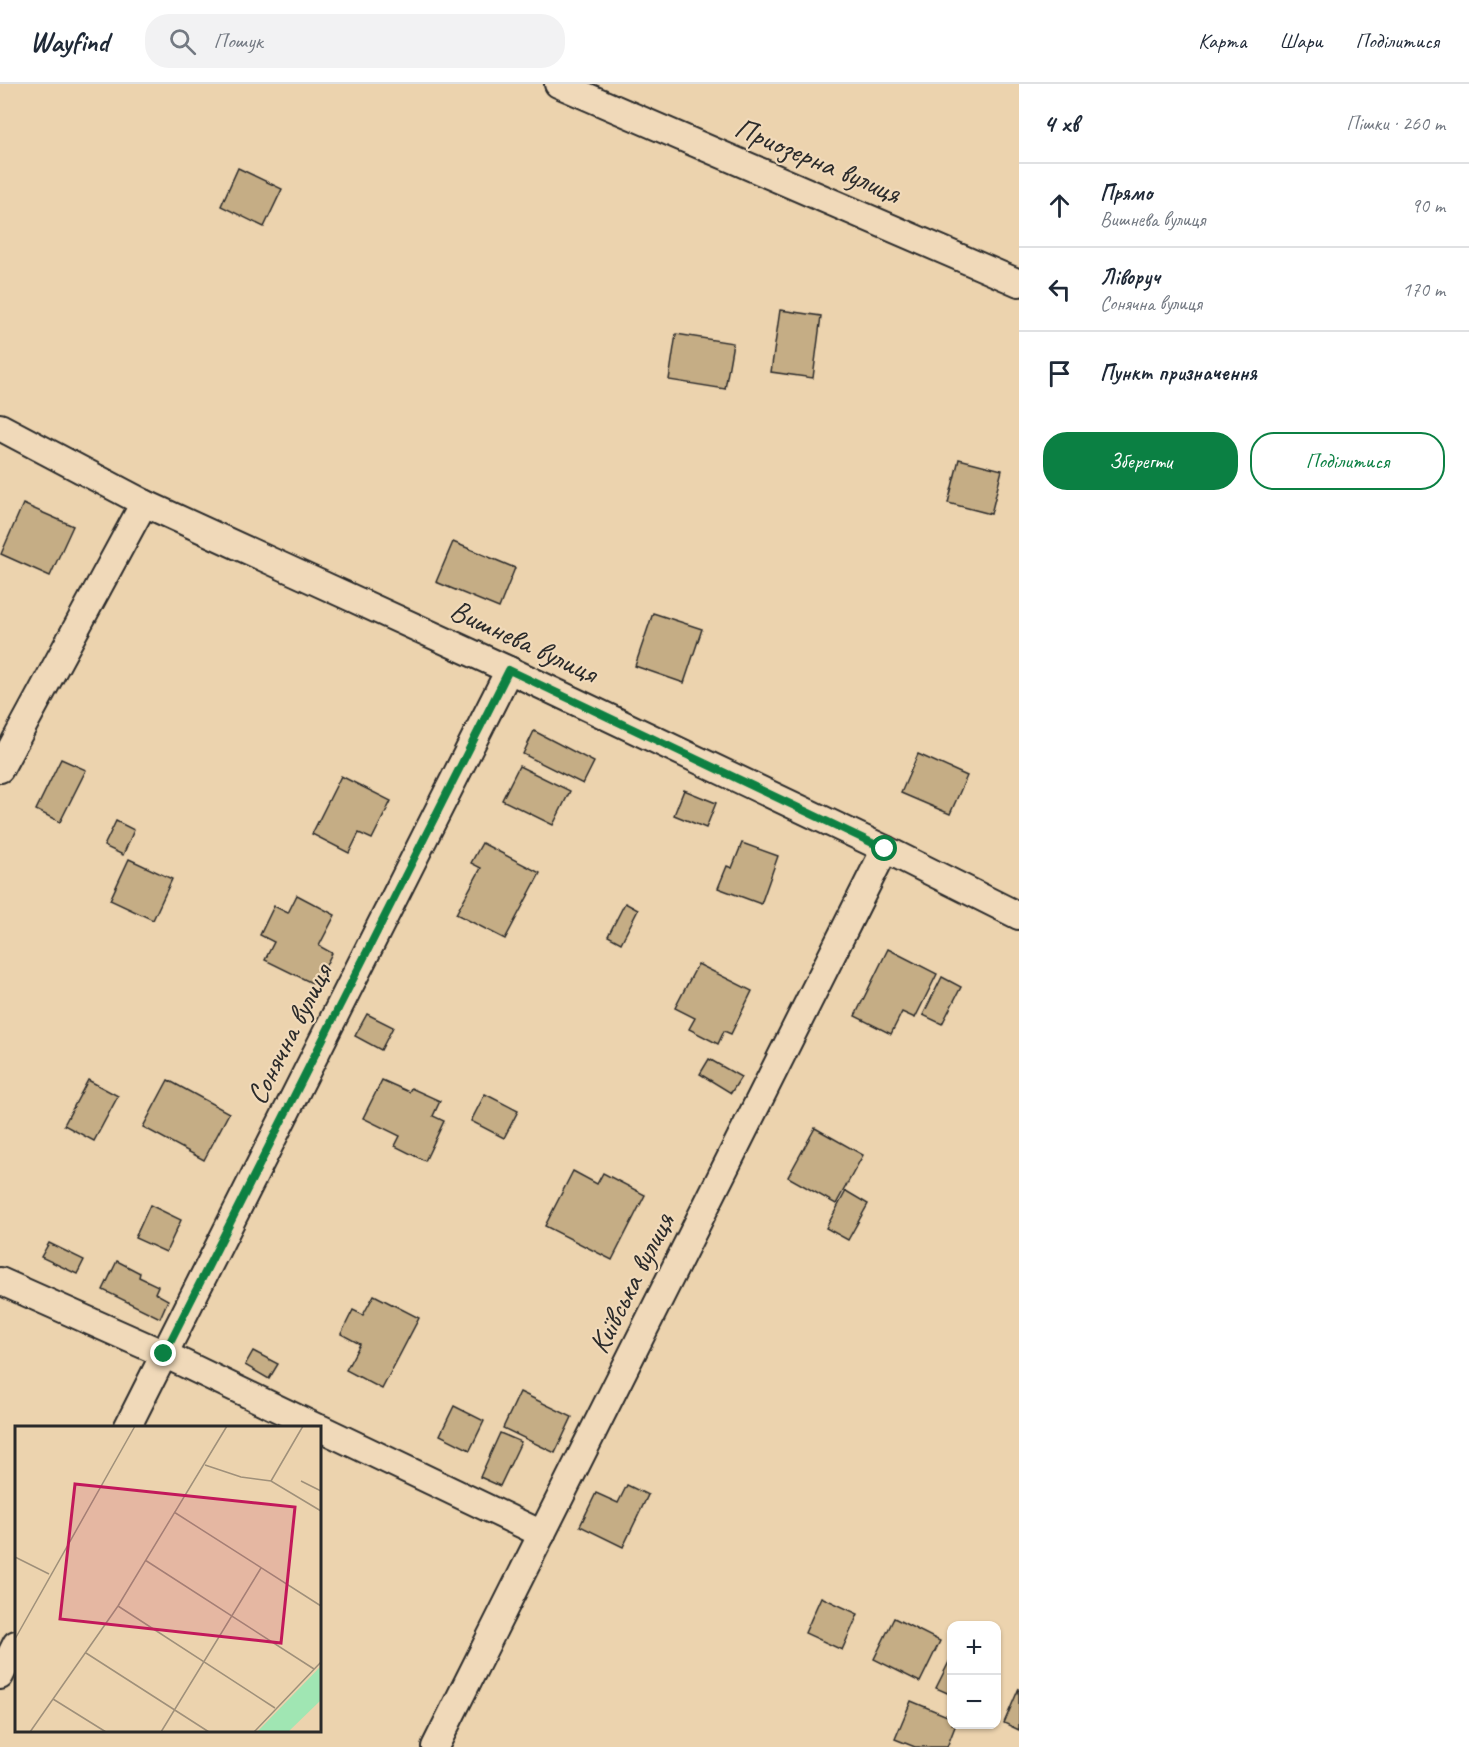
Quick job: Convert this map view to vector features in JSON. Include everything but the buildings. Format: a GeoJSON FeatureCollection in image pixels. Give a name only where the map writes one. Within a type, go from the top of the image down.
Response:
{"type":"FeatureCollection","features":[{"type":"Feature","properties":{"kind":"street","name":"Приозерна вулиця"},"geometry":{"type":"LineString","coordinates":[[558,84],[1019,283]]}},
{"type":"Feature","properties":{"kind":"street","name":"Вишнева вулиця"},"geometry":{"type":"LineString","coordinates":[[0,427],[144,503],[509,670],[885,849],[1019,916]]}},
{"type":"Feature","properties":{"kind":"street"},"geometry":{"type":"LineString","coordinates":[[0,769],[144,503]]}},
{"type":"Feature","properties":{"kind":"street","name":"Сонячна вулиця"},"geometry":{"type":"LineString","coordinates":[[128,1426],[509,670]]}},
{"type":"Feature","properties":{"kind":"street","name":"Київська вулиця"},"geometry":{"type":"LineString","coordinates":[[435,1747],[885,849]]}},
{"type":"Feature","properties":{"kind":"street"},"geometry":{"type":"LineString","coordinates":[[0,1281],[164,1354],[315,1426]]}},
{"type":"Feature","properties":{"kind":"street"},"geometry":{"type":"LineString","coordinates":[[321,1429],[542,1534]]}},
{"type":"Feature","properties":{"kind":"street"},"geometry":{"type":"LineString","coordinates":[[0,1676],[15,1646]]}},
{"type":"Feature","properties":{"kind":"route"},"geometry":{"type":"LineString","coordinates":[[164,1354],[509,670],[885,849]]}}]}
